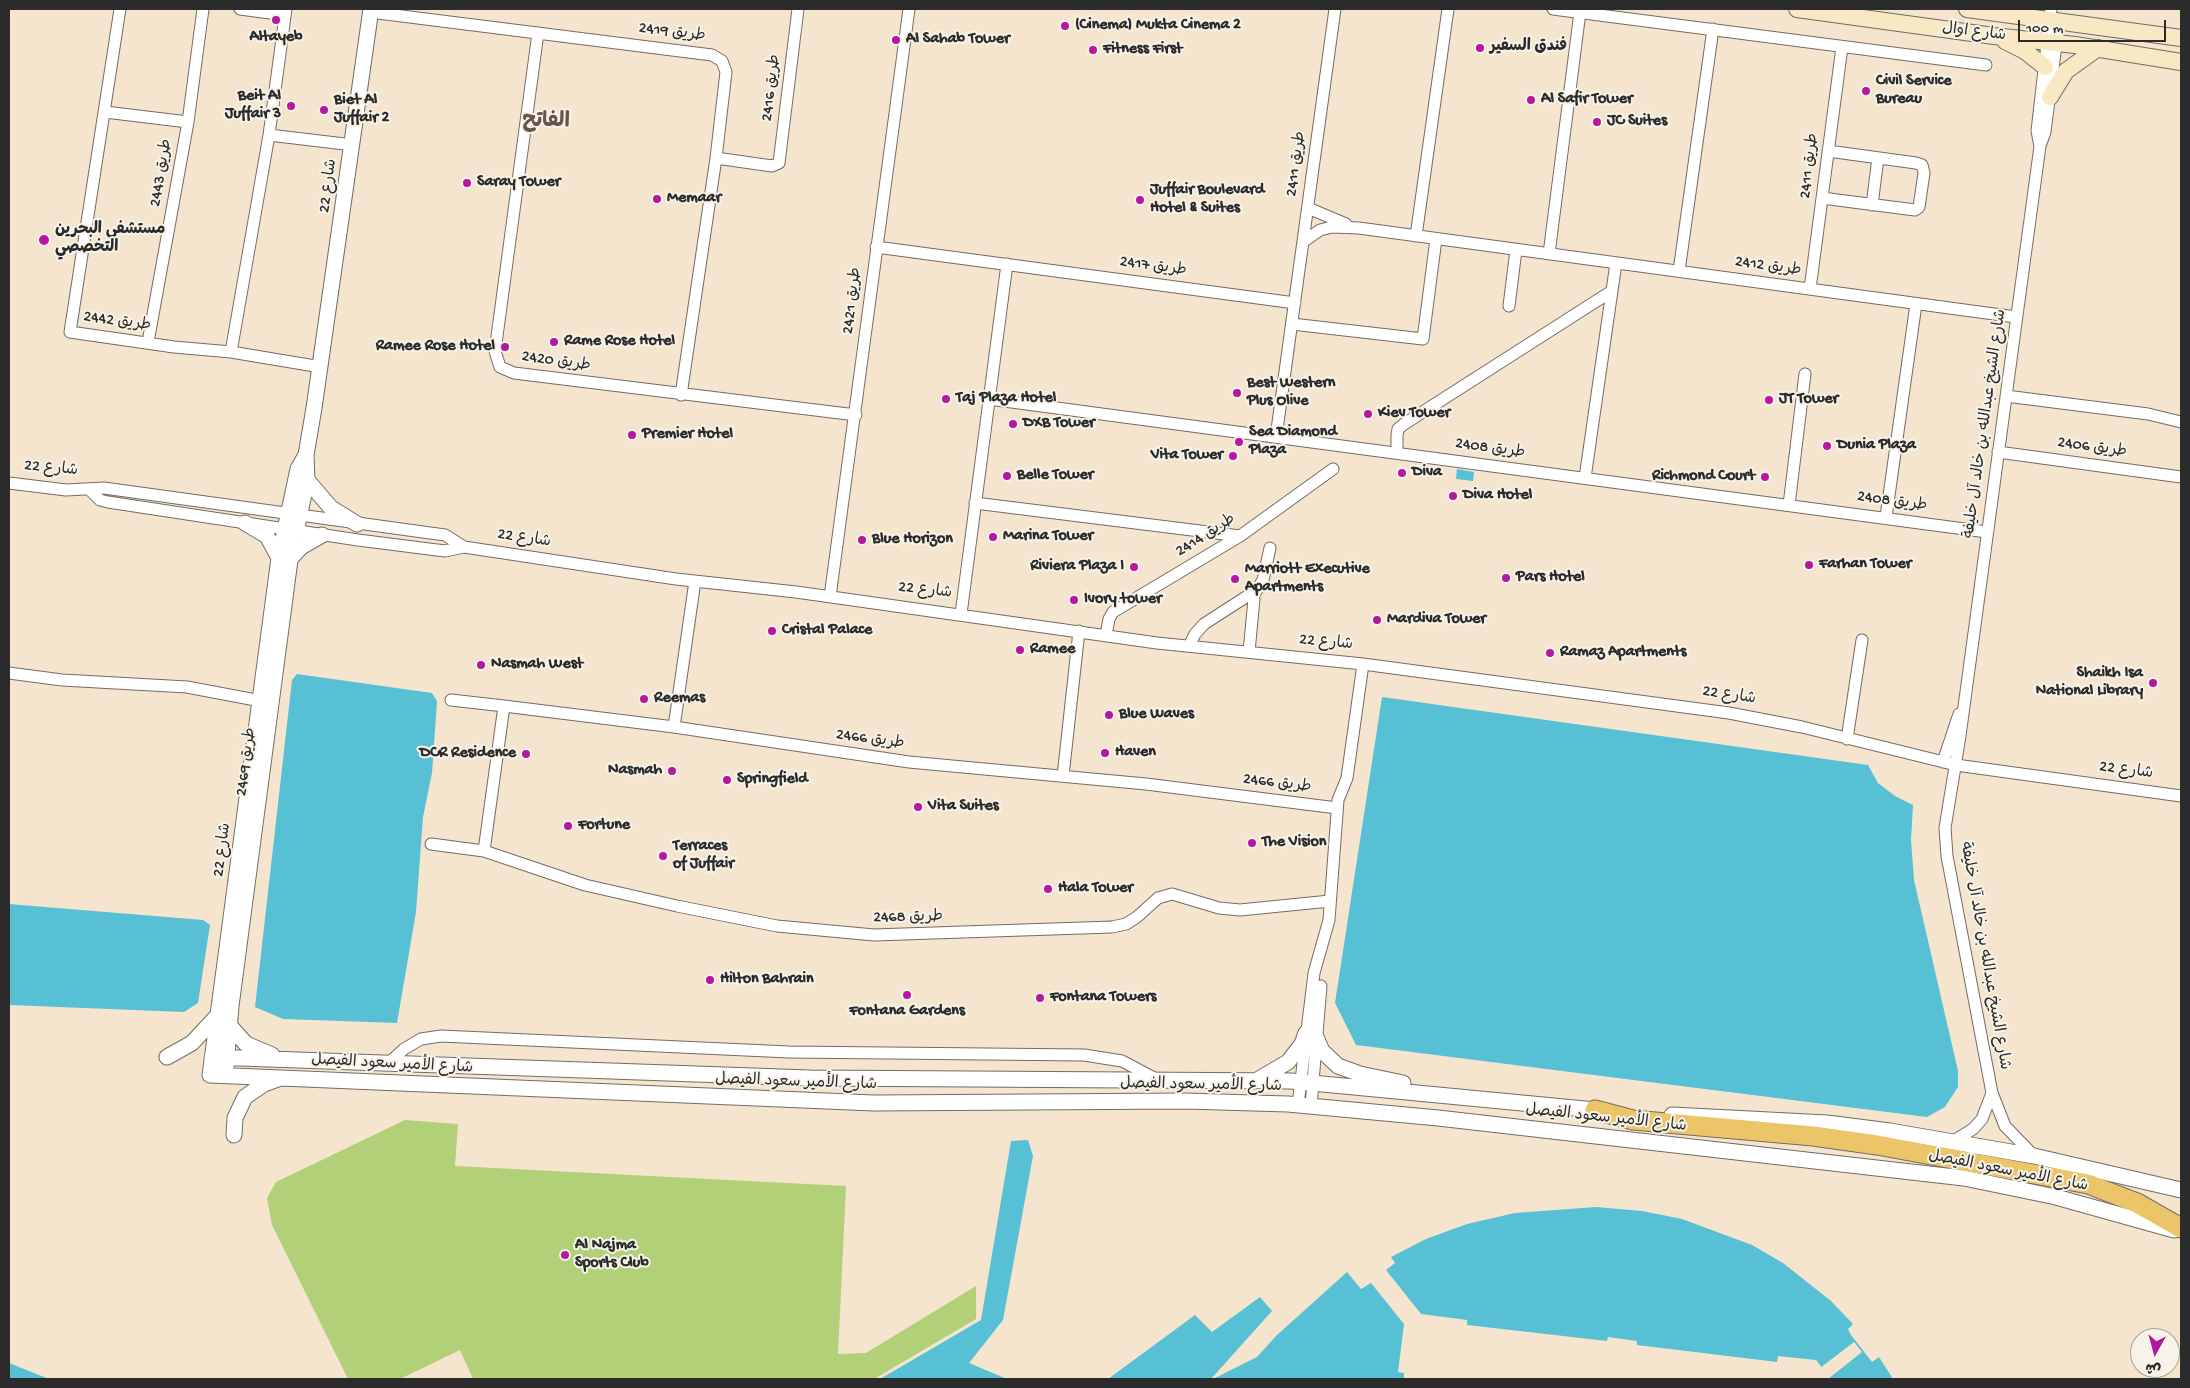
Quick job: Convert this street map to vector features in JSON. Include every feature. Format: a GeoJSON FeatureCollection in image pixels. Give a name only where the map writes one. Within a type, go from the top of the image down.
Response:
{"type":"FeatureCollection","features":[{"type":"Feature","properties":{"kind":"main road","name":"شارع اوال"},"geometry":{"type":"LineString","coordinates":[[1797,9],[2098,48],[2181,62]]}},
{"type":"Feature","properties":{"kind":"main road","name":"شارع اوال"},"geometry":{"type":"LineString","coordinates":[[1967,9],[2023,12],[2181,38]]}},
{"type":"Feature","properties":{"kind":"main road"},"geometry":{"type":"LineString","coordinates":[[1994,36],[2020,48],[2045,67]]}},
{"type":"Feature","properties":{"kind":"main road"},"geometry":{"type":"LineString","coordinates":[[2050,97],[2066,72],[2098,48]]}},
{"type":"Feature","properties":{"kind":"main road"},"geometry":{"type":"LineString","coordinates":[[1594,1110],[1619,1118],[1813,1136],[1877,1145],[2088,1184],[2137,1203],[2181,1230]]}},
{"type":"Feature","properties":{"kind":"street","name":"طريق 2442"},"geometry":{"type":"LineString","coordinates":[[120,9],[70,332],[148,342],[174,348],[231,352],[321,367]]}},
{"type":"Feature","properties":{"kind":"street","name":"طريق 2443"},"geometry":{"type":"LineString","coordinates":[[148,342],[188,122],[203,9]]}},
{"type":"Feature","properties":{"kind":"street"},"geometry":{"type":"LineString","coordinates":[[231,352],[268,135],[285,12],[240,9]]}},
{"type":"Feature","properties":{"kind":"street","name":"طريق 2416"},"geometry":{"type":"LineString","coordinates":[[716,158],[772,166],[780,160],[798,9]]}},
{"type":"Feature","properties":{"kind":"street","name":"طريق 2421"},"geometry":{"type":"LineString","coordinates":[[830,597],[856,415],[876,247],[909,9]]}},
{"type":"Feature","properties":{"kind":"street","name":"طريق 2411"},"geometry":{"type":"LineString","coordinates":[[1276,437],[1336,9]]}},
{"type":"Feature","properties":{"kind":"street"},"geometry":{"type":"LineString","coordinates":[[1416,236],[1448,9]]}},
{"type":"Feature","properties":{"kind":"street"},"geometry":{"type":"LineString","coordinates":[[1553,9],[1986,65]]}},
{"type":"Feature","properties":{"kind":"street","name":"طريق 2419"},"geometry":{"type":"LineString","coordinates":[[371,10],[712,55],[722,61],[726,72],[716,158],[681,395]]}},
{"type":"Feature","properties":{"kind":"street","name":"شارع 22"},"geometry":{"type":"LineString","coordinates":[[294,514],[298,469],[306,455],[321,367],[371,10]]}},
{"type":"Feature","properties":{"kind":"street"},"geometry":{"type":"LineString","coordinates":[[1549,254],[1580,12]]}},
{"type":"Feature","properties":{"kind":"street","name":"شارع الشيخ عبدالله بن خالد آل خليفة"},"geometry":{"type":"LineString","coordinates":[[2034,1156],[2005,1126],[1992,1094],[1946,848],[1946,817],[1956,765],[2040,146],[2044,137],[2050,97],[2053,17]]}},
{"type":"Feature","properties":{"kind":"street"},"geometry":{"type":"LineString","coordinates":[[1679,271],[1713,29]]}},
{"type":"Feature","properties":{"kind":"street","name":"طريق 2420"},"geometry":{"type":"LineString","coordinates":[[538,33],[495,351],[500,367],[514,373],[856,415]]}},
{"type":"Feature","properties":{"kind":"street","name":"شارع الشيخ عبدالله بن خالد آل خليفة"},"geometry":{"type":"LineString","coordinates":[[2040,146],[2037,131],[2045,67],[2052,42]]}},
{"type":"Feature","properties":{"kind":"street","name":"طريق 2411"},"geometry":{"type":"LineString","coordinates":[[1810,290],[1842,46]]}},
{"type":"Feature","properties":{"kind":"street"},"geometry":{"type":"LineString","coordinates":[[105,112],[188,122]]}},
{"type":"Feature","properties":{"kind":"street"},"geometry":{"type":"LineString","coordinates":[[268,135],[353,145]]}},
{"type":"Feature","properties":{"kind":"street"},"geometry":{"type":"LineString","coordinates":[[1822,198],[1915,210],[1919,207],[1924,173],[1922,165],[1828,151]]}},
{"type":"Feature","properties":{"kind":"street"},"geometry":{"type":"LineString","coordinates":[[1872,205],[1878,158]]}},
{"type":"Feature","properties":{"kind":"street","name":"طريق 2412"},"geometry":{"type":"LineString","coordinates":[[1308,208],[1329,219],[1359,228]]}},
{"type":"Feature","properties":{"kind":"street","name":"طريق 2412"},"geometry":{"type":"LineString","coordinates":[[1303,242],[1320,230],[1332,227],[1359,228],[2016,317]]}},
{"type":"Feature","properties":{"kind":"street"},"geometry":{"type":"LineString","coordinates":[[1292,324],[1423,340],[1436,239]]}},
{"type":"Feature","properties":{"kind":"street","name":"طريق 2417"},"geometry":{"type":"LineString","coordinates":[[876,247],[1295,303]]}},
{"type":"Feature","properties":{"kind":"street"},"geometry":{"type":"LineString","coordinates":[[1509,306],[1516,250]]}},
{"type":"Feature","properties":{"kind":"street"},"geometry":{"type":"LineString","coordinates":[[1585,478],[1616,263]]}},
{"type":"Feature","properties":{"kind":"street"},"geometry":{"type":"LineString","coordinates":[[961,614],[1007,264]]}},
{"type":"Feature","properties":{"kind":"street"},"geometry":{"type":"LineString","coordinates":[[1397,453],[1398,429],[1404,424],[1612,291]]}},
{"type":"Feature","properties":{"kind":"street"},"geometry":{"type":"LineString","coordinates":[[1886,517],[1916,304]]}},
{"type":"Feature","properties":{"kind":"street"},"geometry":{"type":"LineString","coordinates":[[1789,505],[1805,374]]}},
{"type":"Feature","properties":{"kind":"street"},"geometry":{"type":"LineString","coordinates":[[2006,396],[2148,414],[2181,422]]}},
{"type":"Feature","properties":{"kind":"street","name":"طريق 2408"},"geometry":{"type":"LineString","coordinates":[[989,399],[1886,517],[1987,532]]}},
{"type":"Feature","properties":{"kind":"street","name":"طريق 2406"},"geometry":{"type":"LineString","coordinates":[[1998,452],[2181,477]]}},
{"type":"Feature","properties":{"kind":"street","name":"طريق 2469"},"geometry":{"type":"LineString","coordinates":[[226,1075],[219,1058],[284,559],[294,514],[307,480],[306,455]]}},
{"type":"Feature","properties":{"kind":"street","name":"طريق 2414"},"geometry":{"type":"LineString","coordinates":[[1106,634],[1113,612],[1240,536],[1333,469]]}},
{"type":"Feature","properties":{"kind":"street"},"geometry":{"type":"LineString","coordinates":[[307,480],[331,508],[357,524]]}},
{"type":"Feature","properties":{"kind":"street","name":"شارع 22"},"geometry":{"type":"LineString","coordinates":[[9,483],[54,489],[90,490],[104,488],[445,535],[464,548]]}},
{"type":"Feature","properties":{"kind":"street","name":"شارع 22"},"geometry":{"type":"LineString","coordinates":[[90,490],[100,500],[108,502],[322,535],[445,551],[464,548],[695,581],[961,614],[1189,646],[1363,664],[1728,713],[1956,765],[2181,796]]}},
{"type":"Feature","properties":{"kind":"street"},"geometry":{"type":"LineString","coordinates":[[975,503],[1240,536]]}},
{"type":"Feature","properties":{"kind":"street"},"geometry":{"type":"LineString","coordinates":[[245,523],[267,536],[284,559],[301,546],[322,535]]}},
{"type":"Feature","properties":{"kind":"street"},"geometry":{"type":"LineString","coordinates":[[1249,652],[1253,596],[1263,580],[1270,548]]}},
{"type":"Feature","properties":{"kind":"street","name":"شارع 22"},"geometry":{"type":"LineString","coordinates":[[224,1020],[261,701],[284,559]]}},
{"type":"Feature","properties":{"kind":"street"},"geometry":{"type":"LineString","coordinates":[[674,727],[695,581]]}},
{"type":"Feature","properties":{"kind":"street"},"geometry":{"type":"LineString","coordinates":[[1189,646],[1199,628],[1209,620],[1248,595],[1253,596]]}},
{"type":"Feature","properties":{"kind":"street"},"geometry":{"type":"LineString","coordinates":[[1063,776],[1079,631]]}},
{"type":"Feature","properties":{"kind":"street"},"geometry":{"type":"LineString","coordinates":[[1847,739],[1862,640]]}},
{"type":"Feature","properties":{"kind":"street"},"geometry":{"type":"LineString","coordinates":[[1304,1105],[1317,962],[1329,920],[1337,808],[1348,769],[1363,664]]}},
{"type":"Feature","properties":{"kind":"street"},"geometry":{"type":"LineString","coordinates":[[9,674],[62,680],[188,687],[261,701]]}},
{"type":"Feature","properties":{"kind":"street","name":"طريق 2466"},"geometry":{"type":"LineString","coordinates":[[451,700],[674,727],[909,762],[1146,784],[1337,808]]}},
{"type":"Feature","properties":{"kind":"street"},"geometry":{"type":"LineString","coordinates":[[484,851],[504,706]]}},
{"type":"Feature","properties":{"kind":"street","name":"شارع الشيخ عبدالله بن خالد آل خليفة"},"geometry":{"type":"LineString","coordinates":[[1943,762],[1951,733],[1963,706]]}},
{"type":"Feature","properties":{"kind":"street","name":"طريق 2468"},"geometry":{"type":"LineString","coordinates":[[431,844],[484,851],[552,875],[623,895],[777,926],[874,935],[1112,927],[1126,924],[1137,917],[1158,898],[1172,894],[1219,908],[1240,910],[1330,901]]}},
{"type":"Feature","properties":{"kind":"street"},"geometry":{"type":"LineString","coordinates":[[167,1057],[192,1043],[224,1020],[246,1044],[274,1056],[288,1059]]}},
{"type":"Feature","properties":{"kind":"street"},"geometry":{"type":"LineString","coordinates":[[1256,1080],[1288,1062],[1311,1035]]}},
{"type":"Feature","properties":{"kind":"street"},"geometry":{"type":"LineString","coordinates":[[1311,1035],[1322,1051],[1338,1066],[1360,1074],[1409,1084],[1421,1093]]}},
{"type":"Feature","properties":{"kind":"street"},"geometry":{"type":"LineString","coordinates":[[390,1062],[404,1049],[421,1039],[441,1036],[789,1052],[1084,1055],[1122,1061],[1156,1080]]}},
{"type":"Feature","properties":{"kind":"street","name":"شارع الأمير سعود الفيصل"},"geometry":{"type":"LineString","coordinates":[[2181,1190],[2034,1156],[1827,1123],[1594,1110],[1306,1082],[1256,1080],[810,1078],[390,1062],[219,1058],[210,1075],[283,1077],[519,1090],[854,1103],[1185,1102],[1304,1105],[1457,1120],[1964,1178],[2056,1196],[2181,1230]]}},
{"type":"Feature","properties":{"kind":"street"},"geometry":{"type":"LineString","coordinates":[[234,1135],[235,1118],[245,1097],[264,1084],[283,1077]]}},
{"type":"Feature","properties":{"kind":"street","name":"شارع الشيخ عبدالله بن خالد آل خليفة"},"geometry":{"type":"LineString","coordinates":[[1952,1142],[1973,1129],[1982,1119],[1992,1094]]}},
{"type":"Feature","properties":{"kind":"green space","name":"Al Najma Sports Club"},"geometry":{"type":"Polygon","coordinates":[[[405,1120],[458,1124],[455,1166],[846,1186],[838,1354],[866,1353],[976,1286],[976,1319],[874,1379],[473,1379],[460,1350],[400,1379],[348,1379],[272,1225],[267,1198],[276,1182],[405,1120]]]}},
{"type":"Feature","properties":{"kind":"water"},"geometry":{"type":"Polygon","coordinates":[[[1457,469],[1474,472],[1473,481],[1456,479],[1457,469]]]}},
{"type":"Feature","properties":{"kind":"water"},"geometry":{"type":"Polygon","coordinates":[[[297,674],[432,693],[437,701],[432,773],[423,817],[416,912],[397,1023],[283,1019],[255,1007],[292,680],[297,674]]]}},
{"type":"Feature","properties":{"kind":"water"},"geometry":{"type":"Polygon","coordinates":[[[1382,697],[1868,765],[1878,783],[1895,796],[1913,805],[1911,840],[1914,880],[1958,1071],[1958,1087],[1945,1107],[1927,1117],[1356,1045],[1335,1003],[1382,697]]]}},
{"type":"Feature","properties":{"kind":"water"},"geometry":{"type":"Polygon","coordinates":[[[9,904],[203,920],[210,925],[198,1003],[184,1012],[9,1005],[9,904]]]}},
{"type":"Feature","properties":{"kind":"water"},"geometry":{"type":"Polygon","coordinates":[[[1028,1140],[1033,1156],[1003,1320],[969,1363],[1007,1379],[880,1379],[981,1320],[1011,1141],[1028,1140]]]}},
{"type":"Feature","properties":{"kind":"water"},"geometry":{"type":"Polygon","coordinates":[[[1596,1207],[1642,1211],[1682,1219],[1752,1245],[1783,1263],[1831,1301],[1853,1324],[1848,1329],[1851,1335],[1872,1362],[1879,1357],[1893,1379],[1831,1379],[1816,1360],[1778,1356],[1777,1362],[1637,1345],[1637,1341],[1608,1337],[1607,1341],[1467,1325],[1467,1320],[1421,1314],[1386,1270],[1395,1263],[1391,1257],[1426,1239],[1467,1224],[1515,1213],[1596,1207]]]}},
{"type":"Feature","properties":{"kind":"water"},"geometry":{"type":"Polygon","coordinates":[[[1347,1272],[1361,1289],[1371,1283],[1404,1324],[1398,1372],[1404,1373],[1404,1379],[1213,1379],[1257,1357],[1276,1336],[1347,1272]]]}},
{"type":"Feature","properties":{"kind":"water"},"geometry":{"type":"Polygon","coordinates":[[[1260,1297],[1272,1311],[1211,1379],[1108,1379],[1195,1315],[1212,1332],[1260,1297]]]}},
{"type":"Feature","properties":{"kind":"water"},"geometry":{"type":"Polygon","coordinates":[[[9,1363],[49,1379],[9,1379],[9,1363]]]}},
{"type":"Feature","properties":{"kind":"pier"},"geometry":{"type":"Polygon","coordinates":[[[1854,1342],[1862,1352],[1828,1379],[1820,1368],[1854,1342]]]}},
{"type":"Feature","properties":{"kind":"place","name":"Altayeb"},"geometry":{"type":"Point","coordinates":[276,20]}},
{"type":"Feature","properties":{"kind":"place","name":"(Cinema) Mukta Cinema 2"},"geometry":{"type":"Point","coordinates":[1065,26]}},
{"type":"Feature","properties":{"kind":"place","name":"Al Sahab Tower"},"geometry":{"type":"Point","coordinates":[896,40]}},
{"type":"Feature","properties":{"kind":"place","name":"فندق السفير"},"geometry":{"type":"Point","coordinates":[1480,48]}},
{"type":"Feature","properties":{"kind":"place","name":"Fitness First"},"geometry":{"type":"Point","coordinates":[1093,50]}},
{"type":"Feature","properties":{"kind":"place","name":"Civil Service Bureau"},"geometry":{"type":"Point","coordinates":[1866,91]}},
{"type":"Feature","properties":{"kind":"place","name":"Al Safir Tower"},"geometry":{"type":"Point","coordinates":[1531,100]}},
{"type":"Feature","properties":{"kind":"place","name":"Beit Al Juffair 3"},"geometry":{"type":"Point","coordinates":[291,106]}},
{"type":"Feature","properties":{"kind":"place","name":"Biet Al Juffair 2"},"geometry":{"type":"Point","coordinates":[324,110]}},
{"type":"Feature","properties":{"kind":"place","name":"JC Suites"},"geometry":{"type":"Point","coordinates":[1597,122]}},
{"type":"Feature","properties":{"kind":"place","name":"Saray Tower"},"geometry":{"type":"Point","coordinates":[467,183]}},
{"type":"Feature","properties":{"kind":"place","name":"Memaar"},"geometry":{"type":"Point","coordinates":[657,199]}},
{"type":"Feature","properties":{"kind":"place","name":"Juffair Boulevard Hotel & Suites"},"geometry":{"type":"Point","coordinates":[1140,200]}},
{"type":"Feature","properties":{"kind":"place","name":"مستشفى البحرين التخصصي"},"geometry":{"type":"Point","coordinates":[44,240]}},
{"type":"Feature","properties":{"kind":"place","name":"Rame Rose Hotel"},"geometry":{"type":"Point","coordinates":[554,342]}},
{"type":"Feature","properties":{"kind":"place","name":"Ramee Rose Hotel"},"geometry":{"type":"Point","coordinates":[505,347]}},
{"type":"Feature","properties":{"kind":"place","name":"Best Western Plus Olive"},"geometry":{"type":"Point","coordinates":[1237,393]}},
{"type":"Feature","properties":{"kind":"place","name":"Taj Plaza Hotel"},"geometry":{"type":"Point","coordinates":[946,399]}},
{"type":"Feature","properties":{"kind":"place","name":"JT Tower"},"geometry":{"type":"Point","coordinates":[1769,400]}},
{"type":"Feature","properties":{"kind":"place","name":"Kiev Tower"},"geometry":{"type":"Point","coordinates":[1368,414]}},
{"type":"Feature","properties":{"kind":"place","name":"DXB Tower"},"geometry":{"type":"Point","coordinates":[1013,424]}},
{"type":"Feature","properties":{"kind":"place","name":"Premier Hotel"},"geometry":{"type":"Point","coordinates":[632,435]}},
{"type":"Feature","properties":{"kind":"place","name":"Sea Diamond Plaza"},"geometry":{"type":"Point","coordinates":[1239,442]}},
{"type":"Feature","properties":{"kind":"place","name":"Dunia Plaza"},"geometry":{"type":"Point","coordinates":[1827,446]}},
{"type":"Feature","properties":{"kind":"place","name":"Vita Tower"},"geometry":{"type":"Point","coordinates":[1233,456]}},
{"type":"Feature","properties":{"kind":"place","name":"Diva"},"geometry":{"type":"Point","coordinates":[1402,473]}},
{"type":"Feature","properties":{"kind":"place","name":"Belle Tower"},"geometry":{"type":"Point","coordinates":[1007,476]}},
{"type":"Feature","properties":{"kind":"place","name":"Richmond Court"},"geometry":{"type":"Point","coordinates":[1765,477]}},
{"type":"Feature","properties":{"kind":"place","name":"Diva Hotel"},"geometry":{"type":"Point","coordinates":[1453,496]}},
{"type":"Feature","properties":{"kind":"place","name":"Marina Tower"},"geometry":{"type":"Point","coordinates":[993,537]}},
{"type":"Feature","properties":{"kind":"place","name":"Blue Horizon"},"geometry":{"type":"Point","coordinates":[862,540]}},
{"type":"Feature","properties":{"kind":"place","name":"Farhan Tower"},"geometry":{"type":"Point","coordinates":[1809,565]}},
{"type":"Feature","properties":{"kind":"place","name":"Riviera Plaza I"},"geometry":{"type":"Point","coordinates":[1134,567]}},
{"type":"Feature","properties":{"kind":"place","name":"Pars Hotel"},"geometry":{"type":"Point","coordinates":[1506,578]}},
{"type":"Feature","properties":{"kind":"place","name":"Marriott Executive Apartments"},"geometry":{"type":"Point","coordinates":[1235,579]}},
{"type":"Feature","properties":{"kind":"place","name":"Ivory tower"},"geometry":{"type":"Point","coordinates":[1074,600]}},
{"type":"Feature","properties":{"kind":"place","name":"Mardiva Tower"},"geometry":{"type":"Point","coordinates":[1377,620]}},
{"type":"Feature","properties":{"kind":"place","name":"Cristal Palace"},"geometry":{"type":"Point","coordinates":[772,631]}},
{"type":"Feature","properties":{"kind":"place","name":"Ramee"},"geometry":{"type":"Point","coordinates":[1020,650]}},
{"type":"Feature","properties":{"kind":"place","name":"Ramaz Apartments"},"geometry":{"type":"Point","coordinates":[1550,653]}},
{"type":"Feature","properties":{"kind":"place","name":"Nasmah West"},"geometry":{"type":"Point","coordinates":[481,665]}},
{"type":"Feature","properties":{"kind":"place","name":"Shaikh Isa National Library"},"geometry":{"type":"Point","coordinates":[2153,683]}},
{"type":"Feature","properties":{"kind":"place","name":"Reemas"},"geometry":{"type":"Point","coordinates":[644,699]}},
{"type":"Feature","properties":{"kind":"place","name":"Blue Waves"},"geometry":{"type":"Point","coordinates":[1109,715]}},
{"type":"Feature","properties":{"kind":"place","name":"Haven"},"geometry":{"type":"Point","coordinates":[1105,753]}},
{"type":"Feature","properties":{"kind":"place","name":"DCR Residence"},"geometry":{"type":"Point","coordinates":[526,754]}},
{"type":"Feature","properties":{"kind":"place","name":"Nasmah"},"geometry":{"type":"Point","coordinates":[672,771]}},
{"type":"Feature","properties":{"kind":"place","name":"Springfield"},"geometry":{"type":"Point","coordinates":[727,780]}},
{"type":"Feature","properties":{"kind":"place","name":"Vita Suites"},"geometry":{"type":"Point","coordinates":[918,807]}},
{"type":"Feature","properties":{"kind":"place","name":"Fortune"},"geometry":{"type":"Point","coordinates":[568,826]}},
{"type":"Feature","properties":{"kind":"place","name":"The Vision"},"geometry":{"type":"Point","coordinates":[1252,843]}},
{"type":"Feature","properties":{"kind":"place","name":"Terraces of Juffair"},"geometry":{"type":"Point","coordinates":[663,856]}},
{"type":"Feature","properties":{"kind":"place","name":"Hala Tower"},"geometry":{"type":"Point","coordinates":[1048,889]}},
{"type":"Feature","properties":{"kind":"place","name":"Hilton Bahrain"},"geometry":{"type":"Point","coordinates":[710,980]}},
{"type":"Feature","properties":{"kind":"place","name":"Fontana Gardens"},"geometry":{"type":"Point","coordinates":[907,995]}},
{"type":"Feature","properties":{"kind":"place","name":"Fontana Towers"},"geometry":{"type":"Point","coordinates":[1040,998]}},
{"type":"Feature","properties":{"kind":"place","name":"Al Najma Sports Club"},"geometry":{"type":"Point","coordinates":[565,1255]}},
{"type":"Feature","properties":{"kind":"district","name":"الفاتح"},"geometry":{"type":"Point","coordinates":[546,123]}}]}
